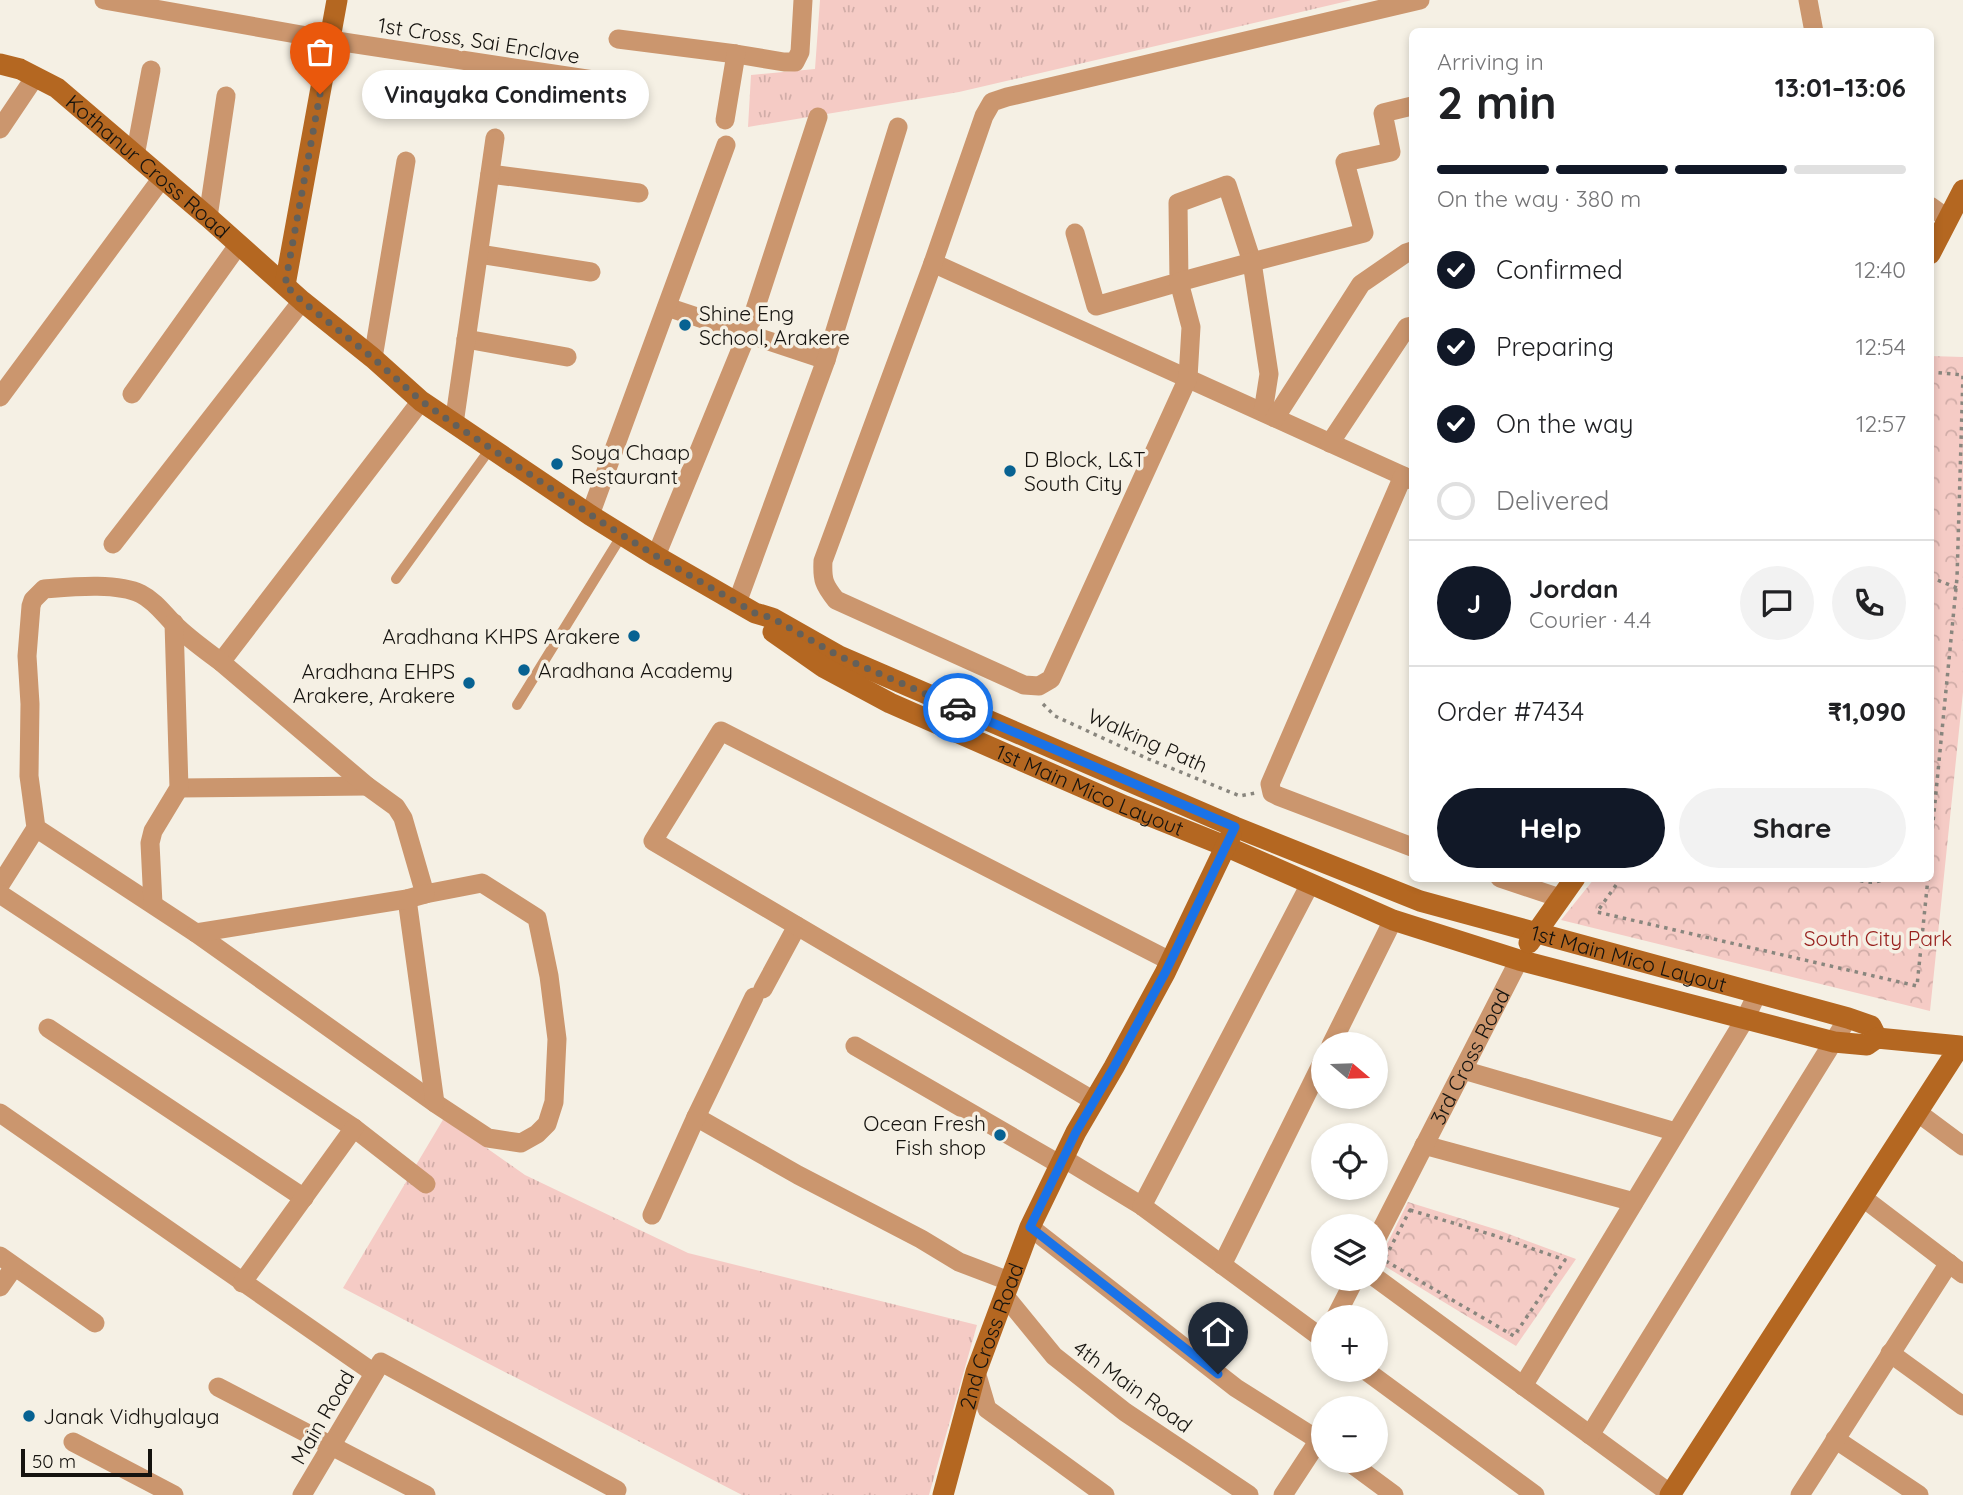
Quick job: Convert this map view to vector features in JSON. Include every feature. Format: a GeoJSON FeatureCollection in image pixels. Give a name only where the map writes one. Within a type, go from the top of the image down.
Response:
{"type":"FeatureCollection","features":[{"type":"Feature","properties":{"kind":"street","name":"1st Cross, Sai Enclave"},"geometry":{"type":"LineString","coordinates":[[104,0],[330,40],[600,81]]}},
{"type":"Feature","properties":{"kind":"street"},"geometry":{"type":"LineString","coordinates":[[285,285],[337,0]]}},
{"type":"Feature","properties":{"kind":"street"},"geometry":{"type":"LineString","coordinates":[[618,39],[795,62],[800,52],[803,0]]}},
{"type":"Feature","properties":{"kind":"street"},"geometry":{"type":"LineString","coordinates":[[1269,415],[1269,374],[1252,262],[1227,185],[1178,203],[1179,282],[1191,327],[1188,378],[1051,679],[1038,686],[1024,685],[836,600],[822,578],[823,561],[984,116],[992,102],[1420,0]]}},
{"type":"Feature","properties":{"kind":"street"},"geometry":{"type":"LineString","coordinates":[[1808,0],[1813,28]]}},
{"type":"Feature","properties":{"kind":"street"},"geometry":{"type":"LineString","coordinates":[[725,120],[736,54]]}},
{"type":"Feature","properties":{"kind":"street","name":"Kothanur Cross Road"},"geometry":{"type":"LineString","coordinates":[[0,64],[20,69],[57,89],[421,401],[490,449]]}},
{"type":"Feature","properties":{"kind":"street"},"geometry":{"type":"LineString","coordinates":[[135,156],[150,70]]}},
{"type":"Feature","properties":{"kind":"street"},"geometry":{"type":"LineString","coordinates":[[0,129],[35,77]]}},
{"type":"Feature","properties":{"kind":"street"},"geometry":{"type":"LineString","coordinates":[[208,217],[226,96]]}},
{"type":"Feature","properties":{"kind":"street"},"geometry":{"type":"LineString","coordinates":[[1075,233],[1096,306],[1364,233],[1345,162],[1391,152],[1383,113],[1409,107]]}},
{"type":"Feature","properties":{"kind":"street"},"geometry":{"type":"LineString","coordinates":[[656,556],[747,334],[818,117]]}},
{"type":"Feature","properties":{"kind":"street"},"geometry":{"type":"LineString","coordinates":[[746,608],[898,127]]}},
{"type":"Feature","properties":{"kind":"street"},"geometry":{"type":"LineString","coordinates":[[454,424],[495,138]]}},
{"type":"Feature","properties":{"kind":"street"},"geometry":{"type":"LineString","coordinates":[[590,515],[726,145]]}},
{"type":"Feature","properties":{"kind":"street"},"geometry":{"type":"LineString","coordinates":[[373,358],[406,161]]}},
{"type":"Feature","properties":{"kind":"street"},"geometry":{"type":"LineString","coordinates":[[490,174],[639,193]]}},
{"type":"Feature","properties":{"kind":"street"},"geometry":{"type":"LineString","coordinates":[[0,397],[162,178]]}},
{"type":"Feature","properties":{"kind":"street"},"geometry":{"type":"LineString","coordinates":[[1934,246],[1963,190]]}},
{"type":"Feature","properties":{"kind":"street"},"geometry":{"type":"LineString","coordinates":[[1934,209],[1948,219]]}},
{"type":"Feature","properties":{"kind":"street"},"geometry":{"type":"LineString","coordinates":[[132,394],[239,244]]}},
{"type":"Feature","properties":{"kind":"street"},"geometry":{"type":"LineString","coordinates":[[1269,415],[1361,284],[1409,252]]}},
{"type":"Feature","properties":{"kind":"street"},"geometry":{"type":"LineString","coordinates":[[479,254],[592,272]]}},
{"type":"Feature","properties":{"kind":"street"},"geometry":{"type":"LineString","coordinates":[[933,263],[1408,478],[1270,780],[1270,789],[1278,796],[1409,846]]}},
{"type":"Feature","properties":{"kind":"street"},"geometry":{"type":"LineString","coordinates":[[113,544],[302,301]]}},
{"type":"Feature","properties":{"kind":"street"},"geometry":{"type":"LineString","coordinates":[[667,307],[826,360]]}},
{"type":"Feature","properties":{"kind":"street"},"geometry":{"type":"LineString","coordinates":[[1330,443],[1409,327]]}},
{"type":"Feature","properties":{"kind":"street"},"geometry":{"type":"LineString","coordinates":[[466,339],[567,357]]}},
{"type":"Feature","properties":{"kind":"street"},"geometry":{"type":"LineString","coordinates":[[221,662],[421,401]]}},
{"type":"Feature","properties":{"kind":"street","name":"1st Main Mico Layout"},"geometry":{"type":"LineString","coordinates":[[490,449],[622,535],[746,608],[764,626],[823,667],[890,703],[1125,806],[1230,836],[1420,901],[1848,1018],[1871,1026],[1877,1038]]}},
{"type":"Feature","properties":{"kind":"street"},"geometry":{"type":"LineString","coordinates":[[0,885],[36,828],[29,776],[30,704],[27,656],[33,600],[44,589],[85,586],[127,589],[142,594],[367,786],[396,807],[403,818],[416,897],[435,1103]]}},
{"type":"Feature","properties":{"kind":"street"},"geometry":{"type":"LineString","coordinates":[[153,904],[150,844],[153,831],[179,788],[174,623]]}},
{"type":"Feature","properties":{"kind":"street"},"geometry":{"type":"LineString","coordinates":[[1094,1101],[653,841],[721,731],[1170,961]]}},
{"type":"Feature","properties":{"kind":"street"},"geometry":{"type":"LineString","coordinates":[[179,788],[367,786]]}},
{"type":"Feature","properties":{"kind":"street"},"geometry":{"type":"LineString","coordinates":[[36,828],[196,933],[488,1138],[521,1143],[537,1134],[547,1124],[554,1101],[556,1039],[549,976],[537,918],[482,883],[416,897],[196,933]]}},
{"type":"Feature","properties":{"kind":"street","name":"1st Main Mico Layout"},"geometry":{"type":"LineString","coordinates":[[1230,836],[1310,884],[1393,920],[1520,960],[1834,1042],[1867,1045],[1877,1038],[1962,1045]]}},
{"type":"Feature","properties":{"kind":"street","name":"2nd Cross Road"},"geometry":{"type":"LineString","coordinates":[[943,1495],[976,1372],[1030,1227],[1061,1161],[1170,961],[1230,836]]}},
{"type":"Feature","properties":{"kind":"street"},"geometry":{"type":"LineString","coordinates":[[1512,882],[1560,898]]}},
{"type":"Feature","properties":{"kind":"street","name":"3rd Cross Road"},"geometry":{"type":"LineString","coordinates":[[1388,1216],[1520,960],[1572,882]]}},
{"type":"Feature","properties":{"kind":"street"},"geometry":{"type":"LineString","coordinates":[[1142,1206],[1310,884]]}},
{"type":"Feature","properties":{"kind":"street"},"geometry":{"type":"LineString","coordinates":[[0,894],[354,1128],[426,1184]]}},
{"type":"Feature","properties":{"kind":"street"},"geometry":{"type":"LineString","coordinates":[[1337,1032],[1393,920]]}},
{"type":"Feature","properties":{"kind":"street"},"geometry":{"type":"LineString","coordinates":[[652,1215],[696,1116],[758,993],[797,926]]}},
{"type":"Feature","properties":{"kind":"street"},"geometry":{"type":"LineString","coordinates":[[1523,1386],[1745,1019],[1757,994]]}},
{"type":"Feature","properties":{"kind":"street"},"geometry":{"type":"LineString","coordinates":[[1590,1435],[1848,1018]]}},
{"type":"Feature","properties":{"kind":"street"},"geometry":{"type":"LineString","coordinates":[[48,1028],[304,1198]]}},
{"type":"Feature","properties":{"kind":"street"},"geometry":{"type":"LineString","coordinates":[[1388,1288],[1671,1495],[1962,1045]]}},
{"type":"Feature","properties":{"kind":"street"},"geometry":{"type":"LineString","coordinates":[[855,1046],[1142,1206],[1311,1330]]}},
{"type":"Feature","properties":{"kind":"street"},"geometry":{"type":"LineString","coordinates":[[1463,1070],[1676,1132]]}},
{"type":"Feature","properties":{"kind":"street"},"geometry":{"type":"LineString","coordinates":[[1222,1265],[1311,1085]]}},
{"type":"Feature","properties":{"kind":"street"},"geometry":{"type":"LineString","coordinates":[[1917,1111],[1963,1146]]}},
{"type":"Feature","properties":{"kind":"street"},"geometry":{"type":"LineString","coordinates":[[0,1113],[242,1283],[377,1368],[617,1490]]}},
{"type":"Feature","properties":{"kind":"street"},"geometry":{"type":"LineString","coordinates":[[696,1116],[1007,1289]]}},
{"type":"Feature","properties":{"kind":"street"},"geometry":{"type":"LineString","coordinates":[[242,1283],[354,1128]]}},
{"type":"Feature","properties":{"kind":"street"},"geometry":{"type":"LineString","coordinates":[[1424,1145],[1634,1202]]}},
{"type":"Feature","properties":{"kind":"street"},"geometry":{"type":"LineString","coordinates":[[1800,1495],[1890,1353],[1956,1268],[1862,1197]]}},
{"type":"Feature","properties":{"kind":"street"},"geometry":{"type":"LineString","coordinates":[[1030,1227],[1236,1388],[1311,1437]]}},
{"type":"Feature","properties":{"kind":"street"},"geometry":{"type":"LineString","coordinates":[[0,1287],[7,1262],[96,1323]]}},
{"type":"Feature","properties":{"kind":"street","name":"4th Main Road"},"geometry":{"type":"LineString","coordinates":[[1007,1289],[1054,1356],[1125,1412],[1249,1495]]}},
{"type":"Feature","properties":{"kind":"street"},"geometry":{"type":"LineString","coordinates":[[1890,1353],[1963,1406]]}},
{"type":"Feature","properties":{"kind":"street","name":"Main Road"},"geometry":{"type":"LineString","coordinates":[[302,1495],[377,1368]]}},
{"type":"Feature","properties":{"kind":"street"},"geometry":{"type":"LineString","coordinates":[[976,1372],[988,1409],[1105,1495]]}},
{"type":"Feature","properties":{"kind":"street"},"geometry":{"type":"LineString","coordinates":[[1381,1382],[1535,1495]]}},
{"type":"Feature","properties":{"kind":"street"},"geometry":{"type":"LineString","coordinates":[[218,1387],[426,1495]]}},
{"type":"Feature","properties":{"kind":"street"},"geometry":{"type":"LineString","coordinates":[[1835,1439],[1911,1493]]}},
{"type":"Feature","properties":{"kind":"street"},"geometry":{"type":"LineString","coordinates":[[73,1442],[174,1495]]}},
{"type":"Feature","properties":{"kind":"street"},"geometry":{"type":"LineString","coordinates":[[1283,1495],[1311,1456]]}},
{"type":"Feature","properties":{"kind":"street"},"geometry":{"type":"LineString","coordinates":[[1364,1473],[1394,1495]]}},
{"type":"Feature","properties":{"kind":"lane"},"geometry":{"type":"LineString","coordinates":[[396,579],[490,449]]}},
{"type":"Feature","properties":{"kind":"lane"},"geometry":{"type":"LineString","coordinates":[[517,705],[622,535]]}},
{"type":"Feature","properties":{"kind":"path"},"geometry":{"type":"LineString","coordinates":[[1934,372],[1963,375],[1956,588],[1934,812]]}},
{"type":"Feature","properties":{"kind":"path"},"geometry":{"type":"LineString","coordinates":[[1934,579],[1956,588]]}},
{"type":"Feature","properties":{"kind":"path","name":"Walking Path"},"geometry":{"type":"LineString","coordinates":[[1024,685],[1055,716],[1146,758],[1240,796],[1270,789]]}},
{"type":"Feature","properties":{"kind":"path"},"geometry":{"type":"LineString","coordinates":[[1618,882],[1597,912],[1917,986],[1928,882]]}},
{"type":"Feature","properties":{"kind":"path"},"geometry":{"type":"LineString","coordinates":[[1410,1210],[1564,1260],[1514,1336],[1384,1260],[1410,1210]]}},
{"type":"Feature","properties":{"kind":"green space"},"geometry":{"type":"Polygon","coordinates":[[[820,0],[1352,0],[959,92],[748,127],[751,75],[815,69],[820,0]]]}},
{"type":"Feature","properties":{"kind":"green space","name":"South City Park"},"geometry":{"type":"Polygon","coordinates":[[[1934,356],[1963,357],[1963,692],[1930,1011],[1561,920],[1592,882],[1934,882],[1934,356]]]}},
{"type":"Feature","properties":{"kind":"green space"},"geometry":{"type":"Polygon","coordinates":[[[444,1118],[525,1175],[688,1253],[977,1325],[929,1495],[742,1495],[343,1288],[444,1118]]]}},
{"type":"Feature","properties":{"kind":"green space"},"geometry":{"type":"Polygon","coordinates":[[[1408,1202],[1498,1230],[1576,1259],[1516,1346],[1388,1268],[1388,1242],[1408,1202]]]}},
{"type":"Feature","properties":{"kind":"way so far"},"geometry":{"type":"LineString","coordinates":[[320,94],[285,285],[421,401],[590,515],[755,613],[772,618],[839,656],[958,708]]}},
{"type":"Feature","properties":{"kind":"place","name":"Vinayaka Condiments"},"geometry":{"type":"Point","coordinates":[320,94]}},
{"type":"Feature","properties":{"kind":"place","name":"Shine Eng School, Arakere"},"geometry":{"type":"Point","coordinates":[685,325]}},
{"type":"Feature","properties":{"kind":"place","name":"Soya Chaap Restaurant"},"geometry":{"type":"Point","coordinates":[557,464]}},
{"type":"Feature","properties":{"kind":"place","name":"D Block, L&T South City"},"geometry":{"type":"Point","coordinates":[1010,471]}},
{"type":"Feature","properties":{"kind":"place","name":"Aradhana KHPS Arakere"},"geometry":{"type":"Point","coordinates":[634,636]}},
{"type":"Feature","properties":{"kind":"place","name":"Aradhana Academy"},"geometry":{"type":"Point","coordinates":[524,670]}},
{"type":"Feature","properties":{"kind":"place","name":"Aradhana EHPS Arakere, Arakere"},"geometry":{"type":"Point","coordinates":[469,683]}},
{"type":"Feature","properties":{"kind":"place","name":"Ocean Fresh Fish shop"},"geometry":{"type":"Point","coordinates":[1000,1135]}},
{"type":"Feature","properties":{"kind":"place","name":"Janak Vidhyalaya"},"geometry":{"type":"Point","coordinates":[29,1416]}},
{"type":"Feature","properties":{"kind":"route"},"geometry":{"type":"LineString","coordinates":[[958,708],[1235,827],[1165,973],[1076,1132],[1030,1227],[1218,1374]]}}]}
